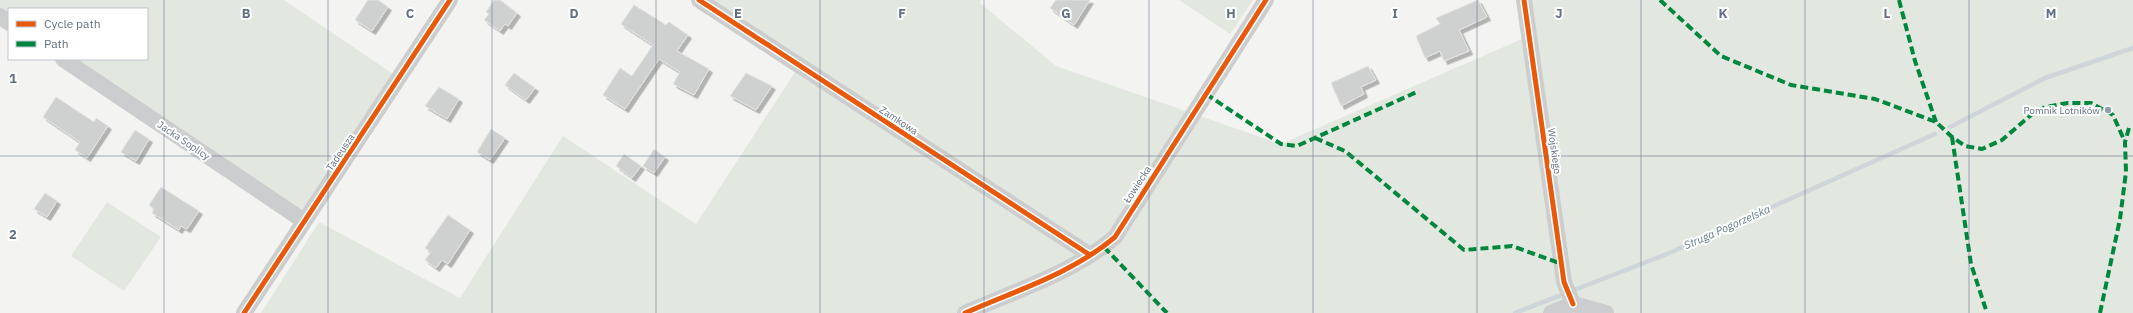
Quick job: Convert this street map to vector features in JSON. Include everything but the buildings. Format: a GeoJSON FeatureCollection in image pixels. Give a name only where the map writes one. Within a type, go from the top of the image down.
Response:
{"type":"FeatureCollection","features":[{"type":"Feature","properties":{"kind":"street","name":"Tadeusza"},"geometry":{"type":"LineString","coordinates":[[244,313],[450,0]]}},
{"type":"Feature","properties":{"kind":"street","name":"Zamkowa"},"geometry":{"type":"LineString","coordinates":[[699,0],[1090,255]]}},
{"type":"Feature","properties":{"kind":"street","name":"Łowiecka"},"geometry":{"type":"LineString","coordinates":[[965,313],[1070,267],[1115,237],[1266,0]]}},
{"type":"Feature","properties":{"kind":"street","name":"Wojskiego"},"geometry":{"type":"LineString","coordinates":[[1524,0],[1569,294]]}},
{"type":"Feature","properties":{"kind":"street","name":"Jacka Soplicy"},"geometry":{"type":"LineString","coordinates":[[64,60],[304,221]]}},
{"type":"Feature","properties":{"kind":"street"},"geometry":{"type":"LineString","coordinates":[[1551,313],[1569,294],[1606,313]]}},
{"type":"Feature","properties":{"kind":"shaded area"},"geometry":{"type":"Polygon","coordinates":[[[0,0],[284,0],[399,78],[304,221],[68,60],[148,60],[148,8],[8,8],[8,19],[0,14],[0,0]]]}},
{"type":"Feature","properties":{"kind":"shaded area"},"geometry":{"type":"Polygon","coordinates":[[[699,0],[981,0],[980,3],[1056,66],[1281,144],[1529,36],[1524,0],[2133,0],[2133,313],[261,313],[319,222],[460,298],[563,136],[696,224],[799,66],[699,0]]]}},
{"type":"Feature","properties":{"kind":"shaded area"},"geometry":{"type":"Polygon","coordinates":[[[1179,0],[1253,0],[1230,34],[1179,0]]]}},
{"type":"Feature","properties":{"kind":"shaded area"},"geometry":{"type":"Polygon","coordinates":[[[107,202],[161,237],[124,291],[71,256],[107,202]]]}},
{"type":"Feature","properties":{"kind":"waterway","name":"Struga Pogorzelska"},"geometry":{"type":"LineString","coordinates":[[1950,127],[2045,78],[2133,48]]}},
{"type":"Feature","properties":{"kind":"waterway","name":"Struga Pogorzelska"},"geometry":{"type":"LineString","coordinates":[[1515,313],[1667,254],[1935,134]]}},
{"type":"Feature","properties":{"kind":"marked path"},"geometry":{"type":"LineString","coordinates":[[1660,0],[1721,56],[1791,85],[1875,99],[1936,122],[1952,137],[1965,146],[1982,149],[2002,140],[2031,115],[2045,107],[2068,103],[2091,103],[2113,115],[2125,142]]}},
{"type":"Feature","properties":{"kind":"marked path"},"geometry":{"type":"LineString","coordinates":[[1899,0],[1915,61],[1936,122]]}},
{"type":"Feature","properties":{"kind":"marked path"},"geometry":{"type":"LineString","coordinates":[[1206,94],[1281,144],[1297,146],[1419,91]]}},
{"type":"Feature","properties":{"kind":"marked path"},"geometry":{"type":"LineString","coordinates":[[2100,313],[2120,219],[2126,172],[2125,142],[2129,128]]}},
{"type":"Feature","properties":{"kind":"marked path"},"geometry":{"type":"LineString","coordinates":[[1952,137],[1971,264],[1987,313]]}},
{"type":"Feature","properties":{"kind":"marked path"},"geometry":{"type":"LineString","coordinates":[[1315,138],[1345,151],[1464,250],[1512,246],[1562,264]]}},
{"type":"Feature","properties":{"kind":"marked path"},"geometry":{"type":"LineString","coordinates":[[1104,247],[1167,313]]}},
{"type":"Feature","properties":{"kind":"cycle path"},"geometry":{"type":"LineString","coordinates":[[244,313],[450,0]]}},
{"type":"Feature","properties":{"kind":"cycle path"},"geometry":{"type":"LineString","coordinates":[[699,0],[1090,255]]}},
{"type":"Feature","properties":{"kind":"cycle path"},"geometry":{"type":"LineString","coordinates":[[965,313],[1062,271],[1099,250],[1115,237],[1266,0]]}},
{"type":"Feature","properties":{"kind":"cycle path"},"geometry":{"type":"LineString","coordinates":[[1524,0],[1564,282],[1573,304]]}},
{"type":"Feature","properties":{"kind":"place","name":"Pomnik Lotników"},"geometry":{"type":"Point","coordinates":[2108,110]}}]}
